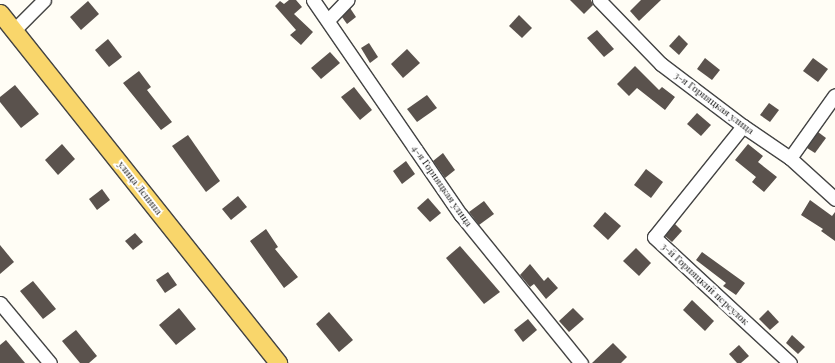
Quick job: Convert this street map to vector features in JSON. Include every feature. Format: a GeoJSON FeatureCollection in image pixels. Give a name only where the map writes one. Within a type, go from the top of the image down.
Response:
{"type":"FeatureCollection","features":[{"type":"Feature","properties":{"kind":"main road","name":"улица Ленина"},"geometry":{"type":"LineString","coordinates":[[0,13],[15,29],[278,363]]}},
{"type":"Feature","properties":{"kind":"street"},"geometry":{"type":"LineString","coordinates":[[15,29],[44,0]]}},
{"type":"Feature","properties":{"kind":"street","name":"4-я Горняцкая улица"},"geometry":{"type":"LineString","coordinates":[[313,0],[461,215],[581,363]]}},
{"type":"Feature","properties":{"kind":"street"},"geometry":{"type":"LineString","coordinates":[[328,20],[347,0]]}},
{"type":"Feature","properties":{"kind":"street","name":"3-я Горняцкая улица"},"geometry":{"type":"LineString","coordinates":[[599,0],[661,64],[743,126],[790,158],[835,198]]}},
{"type":"Feature","properties":{"kind":"street"},"geometry":{"type":"LineString","coordinates":[[790,158],[835,95]]}},
{"type":"Feature","properties":{"kind":"street","name":"3-й Горняцкий переулок"},"geometry":{"type":"LineString","coordinates":[[743,126],[654,237],[790,363]]}},
{"type":"Feature","properties":{"kind":"street"},"geometry":{"type":"LineString","coordinates":[[0,303],[50,363]]}},
{"type":"Feature","properties":{"kind":"building"},"geometry":{"type":"Polygon","coordinates":[[[289,0],[296,0],[302,7],[294,14],[313,32],[301,45],[290,35],[296,30],[275,6],[280,1],[284,4],[289,0]]]}},
{"type":"Feature","properties":{"kind":"building"},"geometry":{"type":"Polygon","coordinates":[[[570,0],[591,0],[593,5],[584,14],[570,0]]]}},
{"type":"Feature","properties":{"kind":"building"},"geometry":{"type":"Polygon","coordinates":[[[641,0],[661,0],[639,21],[630,11],[641,0]]]}},
{"type":"Feature","properties":{"kind":"building"},"geometry":{"type":"Polygon","coordinates":[[[88,1],[99,14],[81,30],[70,17],[88,1]]]}},
{"type":"Feature","properties":{"kind":"building"},"geometry":{"type":"Polygon","coordinates":[[[350,8],[356,17],[347,24],[342,17],[350,8]]]}},
{"type":"Feature","properties":{"kind":"building"},"geometry":{"type":"Polygon","coordinates":[[[519,15],[532,28],[522,38],[509,26],[519,15]]]}},
{"type":"Feature","properties":{"kind":"building"},"geometry":{"type":"Polygon","coordinates":[[[597,30],[614,49],[604,57],[587,38],[597,30]]]}},
{"type":"Feature","properties":{"kind":"building"},"geometry":{"type":"Polygon","coordinates":[[[679,35],[688,44],[679,55],[669,46],[679,35]]]}},
{"type":"Feature","properties":{"kind":"building"},"geometry":{"type":"Polygon","coordinates":[[[108,39],[122,57],[109,67],[95,50],[108,39]]]}},
{"type":"Feature","properties":{"kind":"building"},"geometry":{"type":"Polygon","coordinates":[[[369,43],[378,57],[370,63],[361,48],[369,43]]]}},
{"type":"Feature","properties":{"kind":"building"},"geometry":{"type":"Polygon","coordinates":[[[407,49],[420,63],[403,78],[391,64],[407,49]]]}},
{"type":"Feature","properties":{"kind":"building"},"geometry":{"type":"Polygon","coordinates":[[[330,52],[340,63],[321,79],[311,68],[330,52]]]}},
{"type":"Feature","properties":{"kind":"building"},"geometry":{"type":"Polygon","coordinates":[[[705,58],[720,70],[712,80],[697,69],[705,58]]]}},
{"type":"Feature","properties":{"kind":"building"},"geometry":{"type":"Polygon","coordinates":[[[813,58],[828,69],[818,82],[803,71],[813,58]]]}},
{"type":"Feature","properties":{"kind":"building"},"geometry":{"type":"Polygon","coordinates":[[[635,66],[659,90],[662,87],[675,97],[665,110],[637,88],[629,96],[617,84],[635,66]]]}},
{"type":"Feature","properties":{"kind":"building"},"geometry":{"type":"Polygon","coordinates":[[[139,71],[151,87],[147,90],[172,122],[161,130],[123,83],[139,71]]]}},
{"type":"Feature","properties":{"kind":"building"},"geometry":{"type":"Polygon","coordinates":[[[15,85],[39,114],[21,128],[0,102],[0,97],[15,85]]]}},
{"type":"Feature","properties":{"kind":"building"},"geometry":{"type":"Polygon","coordinates":[[[354,87],[372,110],[360,120],[341,97],[354,87]]]}},
{"type":"Feature","properties":{"kind":"building"},"geometry":{"type":"Polygon","coordinates":[[[427,95],[437,108],[417,122],[407,109],[427,95]]]}},
{"type":"Feature","properties":{"kind":"building"},"geometry":{"type":"Polygon","coordinates":[[[769,103],[779,110],[770,122],[760,115],[769,103]]]}},
{"type":"Feature","properties":{"kind":"building"},"geometry":{"type":"Polygon","coordinates":[[[697,113],[711,125],[701,136],[687,124],[697,113]]]}},
{"type":"Feature","properties":{"kind":"building"},"geometry":{"type":"Polygon","coordinates":[[[818,132],[826,138],[815,153],[807,148],[818,132]]]}},
{"type":"Feature","properties":{"kind":"building"},"geometry":{"type":"Polygon","coordinates":[[[188,135],[220,181],[206,192],[172,146],[188,135]]]}},
{"type":"Feature","properties":{"kind":"building"},"geometry":{"type":"Polygon","coordinates":[[[62,144],[75,159],[58,175],[45,160],[62,144]]]}},
{"type":"Feature","properties":{"kind":"building"},"geometry":{"type":"Polygon","coordinates":[[[748,144],[763,156],[758,162],[777,177],[764,192],[752,182],[756,177],[735,160],[748,144]]]}},
{"type":"Feature","properties":{"kind":"building"},"geometry":{"type":"Polygon","coordinates":[[[443,153],[455,170],[445,178],[433,161],[443,153]]]}},
{"type":"Feature","properties":{"kind":"building"},"geometry":{"type":"Polygon","coordinates":[[[406,161],[415,174],[402,184],[393,171],[406,161]]]}},
{"type":"Feature","properties":{"kind":"building"},"geometry":{"type":"Polygon","coordinates":[[[646,169],[663,182],[651,198],[634,185],[646,169]]]}},
{"type":"Feature","properties":{"kind":"building"},"geometry":{"type":"Polygon","coordinates":[[[102,189],[110,200],[97,210],[89,199],[102,189]]]}},
{"type":"Feature","properties":{"kind":"building"},"geometry":{"type":"Polygon","coordinates":[[[238,196],[247,207],[231,220],[222,209],[238,196]]]}},
{"type":"Feature","properties":{"kind":"building"},"geometry":{"type":"Polygon","coordinates":[[[428,198],[441,213],[430,222],[417,208],[428,198]]]}},
{"type":"Feature","properties":{"kind":"building"},"geometry":{"type":"Polygon","coordinates":[[[810,200],[832,216],[835,212],[835,241],[821,231],[823,229],[801,215],[810,200]]]}},
{"type":"Feature","properties":{"kind":"building"},"geometry":{"type":"Polygon","coordinates":[[[484,201],[494,214],[479,225],[469,212],[484,201]]]}},
{"type":"Feature","properties":{"kind":"building"},"geometry":{"type":"Polygon","coordinates":[[[605,212],[621,226],[608,240],[593,226],[605,212]]]}},
{"type":"Feature","properties":{"kind":"building"},"geometry":{"type":"Polygon","coordinates":[[[675,224],[682,231],[672,242],[665,236],[675,224]]]}},
{"type":"Feature","properties":{"kind":"building"},"geometry":{"type":"Polygon","coordinates":[[[266,229],[278,247],[275,249],[298,277],[284,288],[250,241],[266,229]]]}},
{"type":"Feature","properties":{"kind":"building"},"geometry":{"type":"Polygon","coordinates":[[[135,233],[143,242],[133,250],[125,241],[135,233]]]}},
{"type":"Feature","properties":{"kind":"building"},"geometry":{"type":"Polygon","coordinates":[[[0,245],[14,262],[0,274],[0,245]]]}},
{"type":"Feature","properties":{"kind":"building"},"geometry":{"type":"Polygon","coordinates":[[[460,246],[500,292],[484,304],[446,258],[460,246]]]}},
{"type":"Feature","properties":{"kind":"building"},"geometry":{"type":"Polygon","coordinates":[[[636,248],[651,263],[639,276],[623,261],[636,248]]]}},
{"type":"Feature","properties":{"kind":"building"},"geometry":{"type":"Polygon","coordinates":[[[702,252],[745,283],[736,295],[723,286],[726,283],[696,260],[702,252]]]}},
{"type":"Feature","properties":{"kind":"building"},"geometry":{"type":"Polygon","coordinates":[[[530,264],[544,281],[548,277],[558,288],[546,299],[534,284],[530,287],[520,275],[530,264]]]}},
{"type":"Feature","properties":{"kind":"building"},"geometry":{"type":"Polygon","coordinates":[[[168,272],[177,285],[165,293],[156,280],[168,272]]]}},
{"type":"Feature","properties":{"kind":"building"},"geometry":{"type":"Polygon","coordinates":[[[33,281],[56,309],[43,319],[20,291],[33,281]]]}},
{"type":"Feature","properties":{"kind":"building"},"geometry":{"type":"Polygon","coordinates":[[[692,300],[714,321],[705,331],[683,310],[692,300]]]}},
{"type":"Feature","properties":{"kind":"building"},"geometry":{"type":"Polygon","coordinates":[[[179,308],[196,329],[176,345],[159,325],[179,308]]]}},
{"type":"Feature","properties":{"kind":"building"},"geometry":{"type":"Polygon","coordinates":[[[573,308],[584,319],[569,332],[559,321],[573,308]]]}},
{"type":"Feature","properties":{"kind":"building"},"geometry":{"type":"Polygon","coordinates":[[[768,310],[779,322],[770,330],[759,319],[768,310]]]}},
{"type":"Feature","properties":{"kind":"building"},"geometry":{"type":"Polygon","coordinates":[[[329,312],[353,340],[339,352],[316,324],[329,312]]]}},
{"type":"Feature","properties":{"kind":"building"},"geometry":{"type":"Polygon","coordinates":[[[528,319],[537,330],[523,342],[514,330],[528,319]]]}},
{"type":"Feature","properties":{"kind":"building"},"geometry":{"type":"Polygon","coordinates":[[[76,330],[97,356],[89,363],[80,363],[62,341],[76,330]]]}},
{"type":"Feature","properties":{"kind":"building"},"geometry":{"type":"Polygon","coordinates":[[[792,335],[805,347],[798,354],[786,343],[792,335]]]}},
{"type":"Feature","properties":{"kind":"building"},"geometry":{"type":"Polygon","coordinates":[[[6,340],[25,363],[0,363],[0,345],[6,340]]]}},
{"type":"Feature","properties":{"kind":"building"},"geometry":{"type":"Polygon","coordinates":[[[613,343],[627,357],[621,363],[592,363],[613,343]]]}},
{"type":"Feature","properties":{"kind":"building"},"geometry":{"type":"Polygon","coordinates":[[[739,345],[749,356],[741,363],[737,363],[729,354],[739,345]]]}}]}
